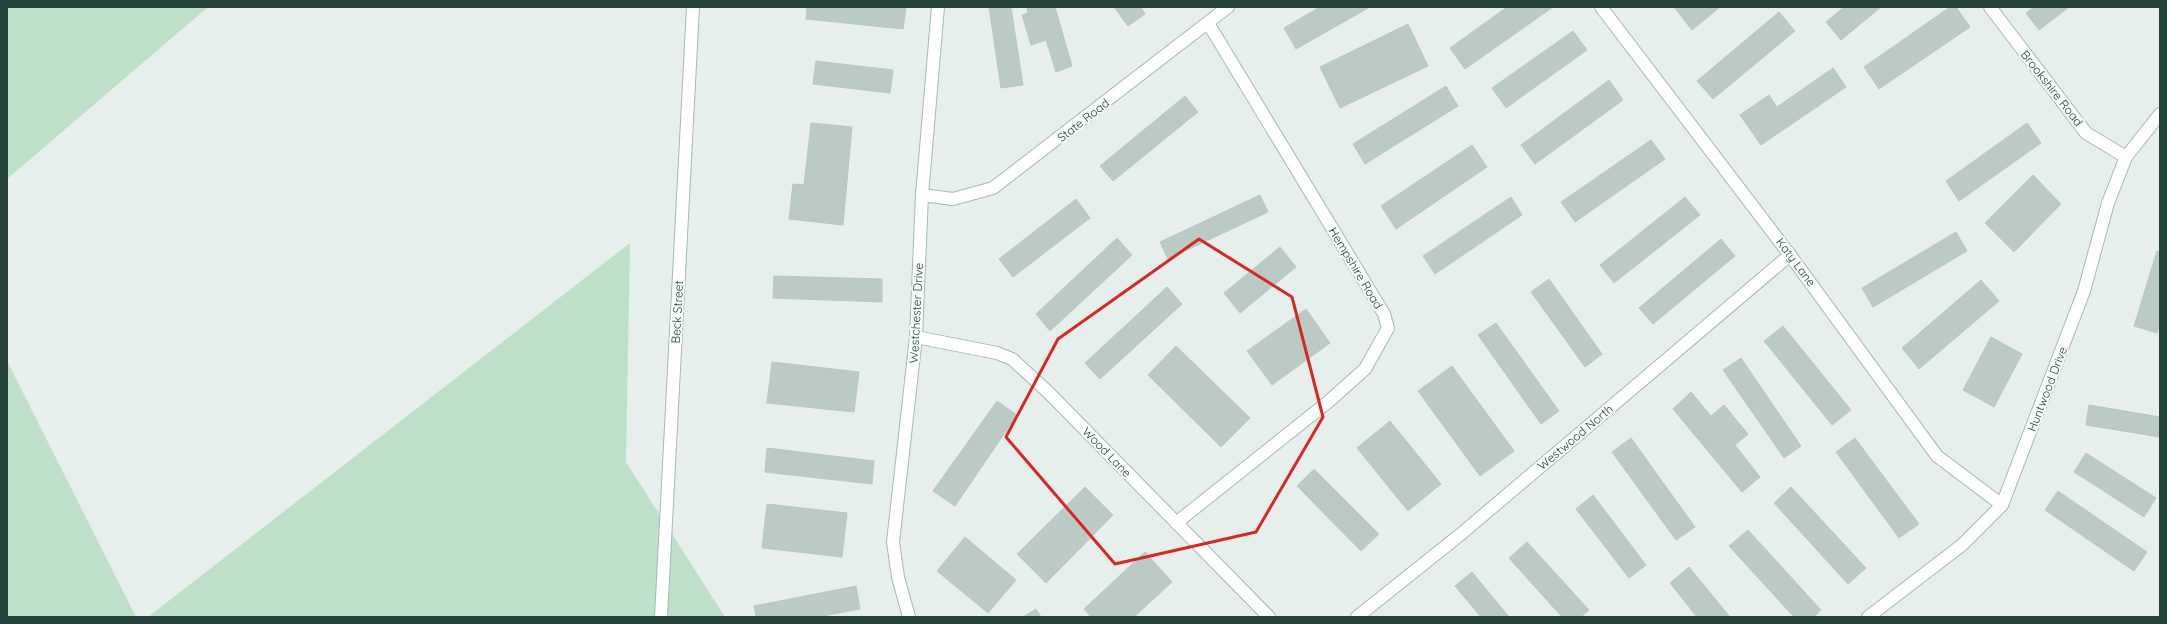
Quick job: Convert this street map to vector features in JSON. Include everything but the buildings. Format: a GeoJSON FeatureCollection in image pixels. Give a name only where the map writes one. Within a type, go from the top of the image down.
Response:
{"type":"FeatureCollection","features":[{"type":"Feature","properties":{"kind":"street","name":"Beck Street"},"geometry":{"type":"LineString","coordinates":[[661,617],[693,7]]}},
{"type":"Feature","properties":{"kind":"street","name":"Westchester Drive"},"geometry":{"type":"LineString","coordinates":[[910,617],[898,577],[893,542],[916,337],[922,195],[938,7]]}},
{"type":"Feature","properties":{"kind":"street","name":"State Road"},"geometry":{"type":"LineString","coordinates":[[922,195],[953,199],[993,188],[1228,7]]}},
{"type":"Feature","properties":{"kind":"street","name":"Katy Lane"},"geometry":{"type":"LineString","coordinates":[[1601,7],[1790,254],[1937,456],[2002,505]]}},
{"type":"Feature","properties":{"kind":"street","name":"Brookshire Road"},"geometry":{"type":"LineString","coordinates":[[1990,7],[2086,133],[2126,157]]}},
{"type":"Feature","properties":{"kind":"street","name":"Hempshire Road"},"geometry":{"type":"LineString","coordinates":[[1176,523],[1328,402],[1365,369],[1388,328],[1384,314],[1208,23]]}},
{"type":"Feature","properties":{"kind":"street","name":"Huntwood Drive"},"geometry":{"type":"LineString","coordinates":[[1868,617],[1962,545],[2002,505],[2084,291],[2108,203],[2126,157],[2160,114]]}},
{"type":"Feature","properties":{"kind":"street","name":"Westwood North"},"geometry":{"type":"LineString","coordinates":[[1357,617],[1467,529],[1790,254]]}},
{"type":"Feature","properties":{"kind":"street","name":"Wood Lane"},"geometry":{"type":"LineString","coordinates":[[916,337],[997,353],[1012,359],[1048,392],[1269,617]]}},
{"type":"Feature","properties":{"kind":"highlighted area"},"geometry":{"type":"Polygon","coordinates":[[[1199,239],[1292,297],[1323,417],[1256,532],[1115,564],[1006,437],[1058,339],[1199,239]]]}},
{"type":"Feature","properties":{"kind":"green space"},"geometry":{"type":"Polygon","coordinates":[[[7,7],[208,7],[7,179],[7,7]]]}},
{"type":"Feature","properties":{"kind":"green space"},"geometry":{"type":"Polygon","coordinates":[[[630,243],[626,462],[725,617],[148,617],[630,243]]]}},
{"type":"Feature","properties":{"kind":"green space"},"geometry":{"type":"Polygon","coordinates":[[[7,361],[136,617],[7,617],[7,361]]]}}]}
